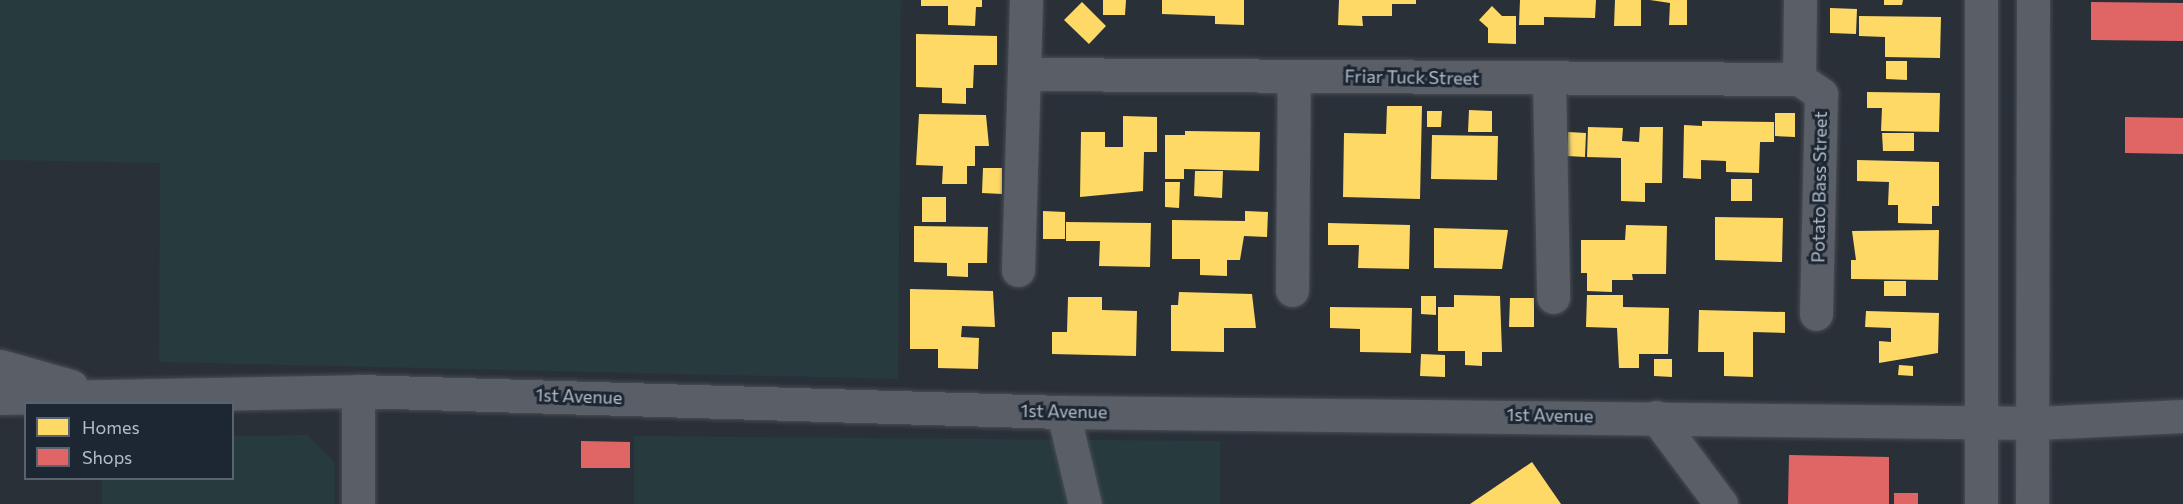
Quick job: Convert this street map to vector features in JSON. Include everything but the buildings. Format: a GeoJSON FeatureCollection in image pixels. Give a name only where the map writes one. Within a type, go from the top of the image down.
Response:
{"type":"FeatureCollection","features":[{"type":"Feature","properties":{"kind":"street"},"geometry":{"type":"LineString","coordinates":[[1018,270],[1026,0]]}},
{"type":"Feature","properties":{"kind":"street"},"geometry":{"type":"LineString","coordinates":[[1799,79],[1800,0]]}},
{"type":"Feature","properties":{"kind":"street"},"geometry":{"type":"LineString","coordinates":[[1981,0],[1981,504]]}},
{"type":"Feature","properties":{"kind":"street"},"geometry":{"type":"LineString","coordinates":[[2032,504],[2036,423],[2033,0]]}},
{"type":"Feature","properties":{"kind":"street","name":"Friar Tuck Street"},"geometry":{"type":"LineString","coordinates":[[1024,74],[1799,79]]}},
{"type":"Feature","properties":{"kind":"street"},"geometry":{"type":"LineString","coordinates":[[1292,290],[1294,76]]}},
{"type":"Feature","properties":{"kind":"street"},"geometry":{"type":"LineString","coordinates":[[1549,79],[1553,297]]}},
{"type":"Feature","properties":{"kind":"street","name":"Potato Bass Street"},"geometry":{"type":"LineString","coordinates":[[1799,79],[1821,94],[1816,314]]}},
{"type":"Feature","properties":{"kind":"street","name":"1st Avenue"},"geometry":{"type":"LineString","coordinates":[[0,366],[93,392]]}},
{"type":"Feature","properties":{"kind":"street"},"geometry":{"type":"LineString","coordinates":[[358,391],[358,504]]}},
{"type":"Feature","properties":{"kind":"street","name":"1st Avenue"},"geometry":{"type":"LineString","coordinates":[[0,398],[93,392],[358,391],[1063,412],[2036,423],[2183,416]]}},
{"type":"Feature","properties":{"kind":"street"},"geometry":{"type":"LineString","coordinates":[[1063,412],[1085,504]]}},
{"type":"Feature","properties":{"kind":"street"},"geometry":{"type":"LineString","coordinates":[[1656,417],[1720,504]]}},
{"type":"Feature","properties":{"kind":"green space"},"geometry":{"type":"Polygon","coordinates":[[[0,0],[901,0],[898,379],[159,362],[160,163],[0,160],[0,0]]]}},
{"type":"Feature","properties":{"kind":"green space"},"geometry":{"type":"Polygon","coordinates":[[[307,435],[335,463],[335,504],[102,504],[102,480],[234,480],[234,436],[307,435]]]}},
{"type":"Feature","properties":{"kind":"green space"},"geometry":{"type":"Polygon","coordinates":[[[634,436],[1220,441],[1220,504],[634,504],[634,436]]]}}]}
